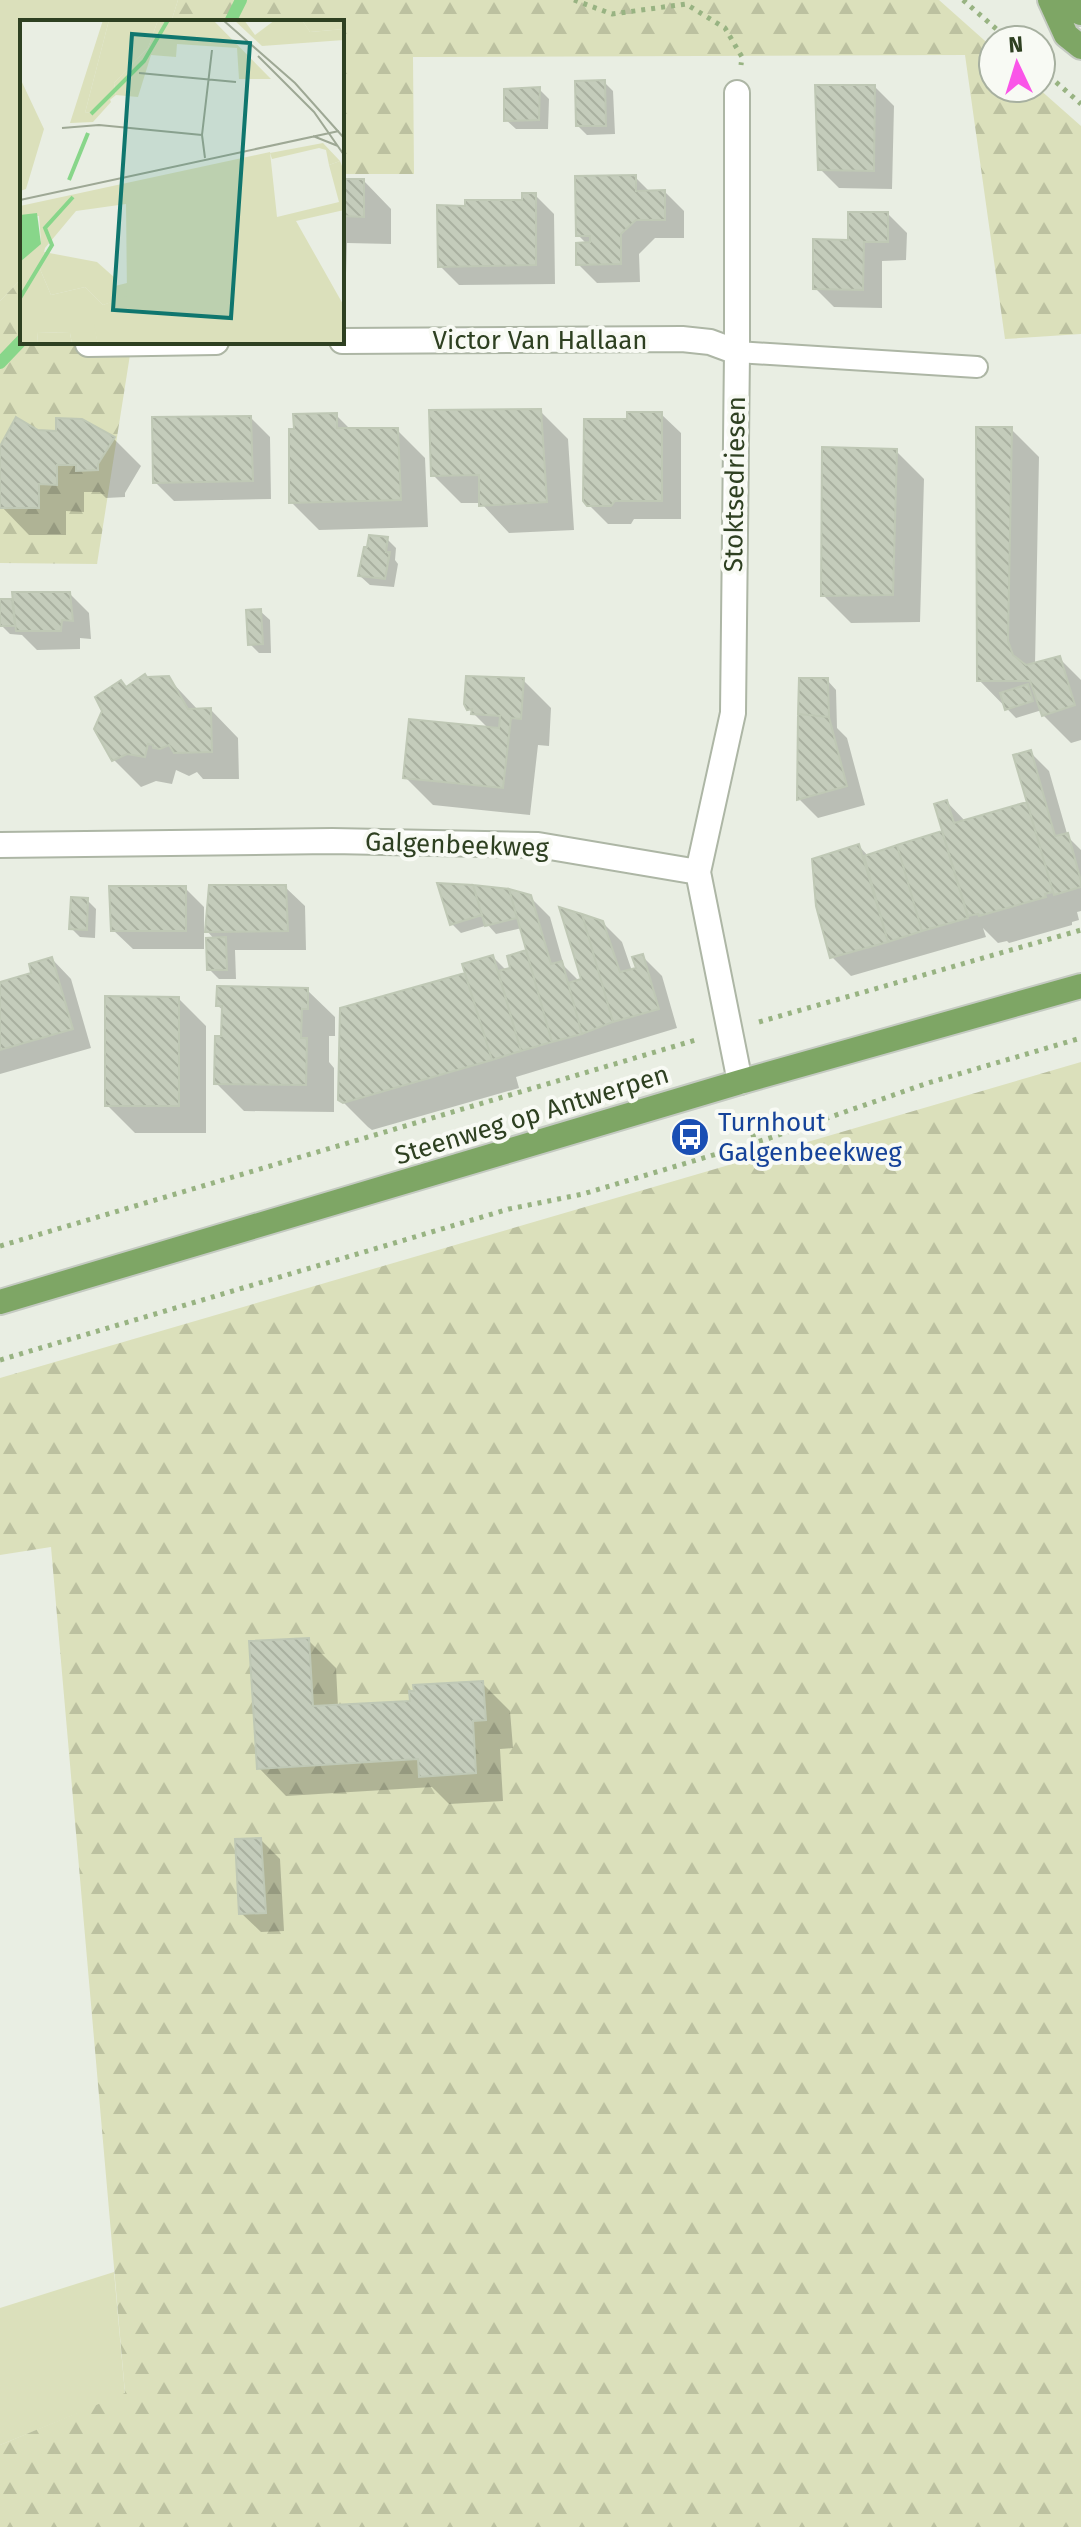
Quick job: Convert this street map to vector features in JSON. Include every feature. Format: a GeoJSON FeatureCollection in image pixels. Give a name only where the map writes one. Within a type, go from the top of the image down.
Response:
{"type":"FeatureCollection","features":[{"type":"Feature","properties":{"kind":"main road"},"geometry":{"type":"LineString","coordinates":[[1053,0],[1081,13]]}},
{"type":"Feature","properties":{"kind":"main road"},"geometry":{"type":"LineString","coordinates":[[1053,0],[1066,35],[1081,47]]}},
{"type":"Feature","properties":{"kind":"main road","name":"Steenweg op Antwerpen"},"geometry":{"type":"LineString","coordinates":[[0,1302],[740,1082],[1081,986]]}},
{"type":"Feature","properties":{"kind":"street","name":"Stoktsedriesen"},"geometry":{"type":"LineString","coordinates":[[698,872],[733,713],[737,93]]}},
{"type":"Feature","properties":{"kind":"street","name":"Victor Van Hallaan"},"geometry":{"type":"LineString","coordinates":[[344,341],[682,339],[710,342],[737,352]]}},
{"type":"Feature","properties":{"kind":"street","name":"Galgenbeekweg"},"geometry":{"type":"LineString","coordinates":[[0,845],[332,841],[538,845],[698,872]]}},
{"type":"Feature","properties":{"kind":"street"},"geometry":{"type":"LineString","coordinates":[[698,872],[740,1082]]}},
{"type":"Feature","properties":{"kind":"lane"},"geometry":{"type":"LineString","coordinates":[[737,352],[977,367]]}},
{"type":"Feature","properties":{"kind":"path"},"geometry":{"type":"LineString","coordinates":[[574,0],[612,14],[686,4],[725,28],[742,57],[737,93]]}},
{"type":"Feature","properties":{"kind":"path"},"geometry":{"type":"LineString","coordinates":[[963,0],[991,24]]}},
{"type":"Feature","properties":{"kind":"path"},"geometry":{"type":"LineString","coordinates":[[1057,83],[1081,104]]}},
{"type":"Feature","properties":{"kind":"path"},"geometry":{"type":"LineString","coordinates":[[0,1246],[728,1030],[1081,930]]}},
{"type":"Feature","properties":{"kind":"path"},"geometry":{"type":"LineString","coordinates":[[0,1360],[509,1209],[583,1194],[770,1138],[928,1083],[1081,1038]]}},
{"type":"Feature","properties":{"kind":"green space"},"geometry":{"type":"Polygon","coordinates":[[[0,0],[178,0],[172,20],[20,20],[20,280],[0,301],[0,0]]]}},
{"type":"Feature","properties":{"kind":"green space"},"geometry":{"type":"Polygon","coordinates":[[[178,0],[939,0],[977,34],[977,104],[1056,104],[1081,126],[1081,334],[1005,339],[965,55],[413,57],[414,174],[344,174],[344,20],[172,20],[178,0]]]}},
{"type":"Feature","properties":{"kind":"green space"},"geometry":{"type":"Polygon","coordinates":[[[20,280],[20,344],[132,344],[97,564],[0,563],[0,301],[20,280]]]}},
{"type":"Feature","properties":{"kind":"green space"},"geometry":{"type":"Polygon","coordinates":[[[1081,1062],[1081,2527],[0,2527],[0,2445],[125,2393],[51,1547],[0,1555],[0,1378],[1081,1062]]]}},
{"type":"Feature","properties":{"kind":"green space"},"geometry":{"type":"Polygon","coordinates":[[[114,2272],[125,2394],[0,2445],[0,2308],[114,2272]]]}},
{"type":"Feature","properties":{"kind":"building"},"geometry":{"type":"Polygon","coordinates":[[[605,80],[606,126],[576,126],[575,81],[605,80]]]}},
{"type":"Feature","properties":{"kind":"building"},"geometry":{"type":"Polygon","coordinates":[[[815,85],[875,85],[874,171],[818,170],[815,85]]]}},
{"type":"Feature","properties":{"kind":"building"},"geometry":{"type":"Polygon","coordinates":[[[540,87],[539,120],[504,121],[504,89],[540,87]]]}},
{"type":"Feature","properties":{"kind":"building"},"geometry":{"type":"Polygon","coordinates":[[[636,175],[636,191],[665,190],[665,220],[636,220],[621,234],[621,264],[576,265],[576,243],[590,242],[590,236],[576,236],[575,176],[636,175]]]}},
{"type":"Feature","properties":{"kind":"building"},"geometry":{"type":"Polygon","coordinates":[[[344,179],[364,179],[364,217],[344,216],[344,179]]]}},
{"type":"Feature","properties":{"kind":"building"},"geometry":{"type":"Polygon","coordinates":[[[522,193],[536,193],[536,265],[438,267],[437,205],[465,206],[465,200],[522,200],[522,193]]]}},
{"type":"Feature","properties":{"kind":"building"},"geometry":{"type":"Polygon","coordinates":[[[848,212],[888,212],[888,242],[864,242],[863,290],[813,289],[813,239],[848,240],[848,212]]]}},
{"type":"Feature","properties":{"kind":"building"},"geometry":{"type":"Polygon","coordinates":[[[541,409],[547,502],[479,506],[479,475],[431,476],[429,410],[541,409]]]}},
{"type":"Feature","properties":{"kind":"building"},"geometry":{"type":"Polygon","coordinates":[[[627,412],[662,412],[662,501],[615,501],[611,506],[587,506],[583,501],[584,419],[627,419],[627,412]]]}},
{"type":"Feature","properties":{"kind":"building"},"geometry":{"type":"Polygon","coordinates":[[[337,413],[337,428],[398,428],[401,500],[289,503],[289,429],[294,429],[293,414],[337,413]]]}},
{"type":"Feature","properties":{"kind":"building"},"geometry":{"type":"Polygon","coordinates":[[[251,416],[253,481],[153,483],[152,417],[251,416]]]}},
{"type":"Feature","properties":{"kind":"building"},"geometry":{"type":"Polygon","coordinates":[[[16,417],[38,430],[56,431],[56,418],[82,419],[115,437],[98,464],[98,470],[76,471],[76,465],[57,465],[57,485],[39,484],[39,508],[0,508],[0,446],[16,417]]]}},
{"type":"Feature","properties":{"kind":"building"},"geometry":{"type":"Polygon","coordinates":[[[976,427],[1012,427],[1008,641],[1013,655],[1026,665],[1060,656],[1075,705],[1042,716],[1030,681],[977,681],[976,427]]]}},
{"type":"Feature","properties":{"kind":"building"},"geometry":{"type":"Polygon","coordinates":[[[822,447],[897,449],[893,595],[821,596],[822,447]]]}},
{"type":"Feature","properties":{"kind":"building"},"geometry":{"type":"Polygon","coordinates":[[[369,535],[388,537],[386,552],[390,552],[385,579],[358,576],[369,535]]]}},
{"type":"Feature","properties":{"kind":"building"},"geometry":{"type":"Polygon","coordinates":[[[12,592],[70,592],[73,621],[62,620],[61,631],[16,631],[12,592]]]}},
{"type":"Feature","properties":{"kind":"building"},"geometry":{"type":"Polygon","coordinates":[[[0,599],[12,599],[15,626],[0,626],[0,599]]]}},
{"type":"Feature","properties":{"kind":"building"},"geometry":{"type":"Polygon","coordinates":[[[261,609],[263,644],[248,645],[246,610],[261,609]]]}},
{"type":"Feature","properties":{"kind":"building"},"geometry":{"type":"Polygon","coordinates":[[[145,674],[147,677],[169,676],[188,709],[211,708],[212,752],[174,753],[169,745],[160,749],[148,744],[145,757],[127,754],[112,761],[94,729],[102,711],[95,697],[121,680],[126,687],[145,674]]]}},
{"type":"Feature","properties":{"kind":"building"},"geometry":{"type":"Polygon","coordinates":[[[466,676],[524,678],[521,719],[511,718],[503,788],[403,778],[409,719],[499,728],[500,716],[471,714],[472,709],[467,710],[464,704],[466,676]]]}},
{"type":"Feature","properties":{"kind":"building"},"geometry":{"type":"Polygon","coordinates":[[[799,678],[828,678],[829,717],[798,714],[799,678]]]}},
{"type":"Feature","properties":{"kind":"building"},"geometry":{"type":"Polygon","coordinates":[[[1028,684],[1033,701],[1005,710],[1000,693],[1028,684]]]}},
{"type":"Feature","properties":{"kind":"building"},"geometry":{"type":"Polygon","coordinates":[[[798,714],[829,717],[847,786],[797,800],[798,714]]]}},
{"type":"Feature","properties":{"kind":"building"},"geometry":{"type":"Polygon","coordinates":[[[1031,750],[1055,836],[1068,833],[1081,881],[1081,887],[1054,895],[1013,755],[1031,750]]]}},
{"type":"Feature","properties":{"kind":"building"},"geometry":{"type":"Polygon","coordinates":[[[947,800],[954,823],[1027,802],[1053,892],[1045,894],[1046,897],[979,916],[968,916],[934,804],[947,800]]]}},
{"type":"Feature","properties":{"kind":"building"},"geometry":{"type":"Polygon","coordinates":[[[942,831],[968,918],[922,931],[897,845],[942,831]]]}},
{"type":"Feature","properties":{"kind":"building"},"geometry":{"type":"Polygon","coordinates":[[[859,844],[888,942],[830,958],[816,906],[812,859],[859,844]]]}},
{"type":"Feature","properties":{"kind":"building"},"geometry":{"type":"Polygon","coordinates":[[[897,845],[922,931],[888,942],[864,856],[897,845]]]}},
{"type":"Feature","properties":{"kind":"building"},"geometry":{"type":"Polygon","coordinates":[[[437,883],[473,885],[482,915],[450,925],[437,883]]]}},
{"type":"Feature","properties":{"kind":"building"},"geometry":{"type":"Polygon","coordinates":[[[209,885],[286,885],[288,931],[205,932],[209,885]]]}},
{"type":"Feature","properties":{"kind":"building"},"geometry":{"type":"Polygon","coordinates":[[[473,885],[509,889],[517,918],[485,926],[473,885]]]}},
{"type":"Feature","properties":{"kind":"building"},"geometry":{"type":"Polygon","coordinates":[[[109,886],[186,886],[186,931],[111,931],[109,886]]]}},
{"type":"Feature","properties":{"kind":"building"},"geometry":{"type":"Polygon","coordinates":[[[509,889],[531,895],[551,964],[562,961],[582,1034],[552,1042],[509,889]]]}},
{"type":"Feature","properties":{"kind":"building"},"geometry":{"type":"Polygon","coordinates":[[[71,897],[88,898],[87,930],[69,929],[71,897]]]}},
{"type":"Feature","properties":{"kind":"building"},"geometry":{"type":"Polygon","coordinates":[[[559,907],[582,914],[613,1022],[582,1034],[568,983],[581,979],[559,907]]]}},
{"type":"Feature","properties":{"kind":"building"},"geometry":{"type":"Polygon","coordinates":[[[582,914],[603,921],[620,972],[636,968],[632,957],[643,954],[659,1009],[613,1022],[582,914]]]}},
{"type":"Feature","properties":{"kind":"building"},"geometry":{"type":"Polygon","coordinates":[[[226,937],[227,970],[207,970],[206,938],[226,937]]]}},
{"type":"Feature","properties":{"kind":"building"},"geometry":{"type":"Polygon","coordinates":[[[526,950],[552,1042],[521,1051],[498,971],[510,968],[507,956],[526,950]]]}},
{"type":"Feature","properties":{"kind":"building"},"geometry":{"type":"Polygon","coordinates":[[[493,955],[521,1051],[492,1060],[462,964],[493,955]]]}},
{"type":"Feature","properties":{"kind":"building"},"geometry":{"type":"Polygon","coordinates":[[[52,957],[73,1029],[0,1050],[0,982],[31,973],[29,964],[52,957]]]}},
{"type":"Feature","properties":{"kind":"building"},"geometry":{"type":"Polygon","coordinates":[[[465,973],[492,1060],[343,1103],[338,1100],[340,1008],[465,973]]]}},
{"type":"Feature","properties":{"kind":"building"},"geometry":{"type":"Polygon","coordinates":[[[217,986],[308,988],[308,1009],[302,1009],[301,1038],[307,1038],[306,1085],[214,1084],[215,1036],[221,1036],[222,1006],[216,1006],[217,986]]]}},
{"type":"Feature","properties":{"kind":"building"},"geometry":{"type":"Polygon","coordinates":[[[105,996],[179,997],[179,1106],[105,1106],[105,996]]]}},
{"type":"Feature","properties":{"kind":"building"},"geometry":{"type":"Polygon","coordinates":[[[309,1638],[313,1706],[410,1701],[409,1691],[414,1691],[413,1685],[483,1681],[486,1720],[473,1721],[476,1773],[419,1777],[418,1759],[257,1769],[249,1641],[309,1638]]]}},
{"type":"Feature","properties":{"kind":"building"},"geometry":{"type":"Polygon","coordinates":[[[261,1838],[266,1913],[239,1914],[235,1839],[261,1838]]]}},
{"type":"Feature","properties":{"kind":"waterway"},"geometry":{"type":"LineString","coordinates":[[231,20],[241,0]]}},
{"type":"Feature","properties":{"kind":"waterway"},"geometry":{"type":"LineString","coordinates":[[0,363],[20,342]]}},
{"type":"Feature","properties":{"kind":"place","name":"Turnhout Galgenbeekweg"},"geometry":{"type":"Point","coordinates":[690,1137]}}]}
